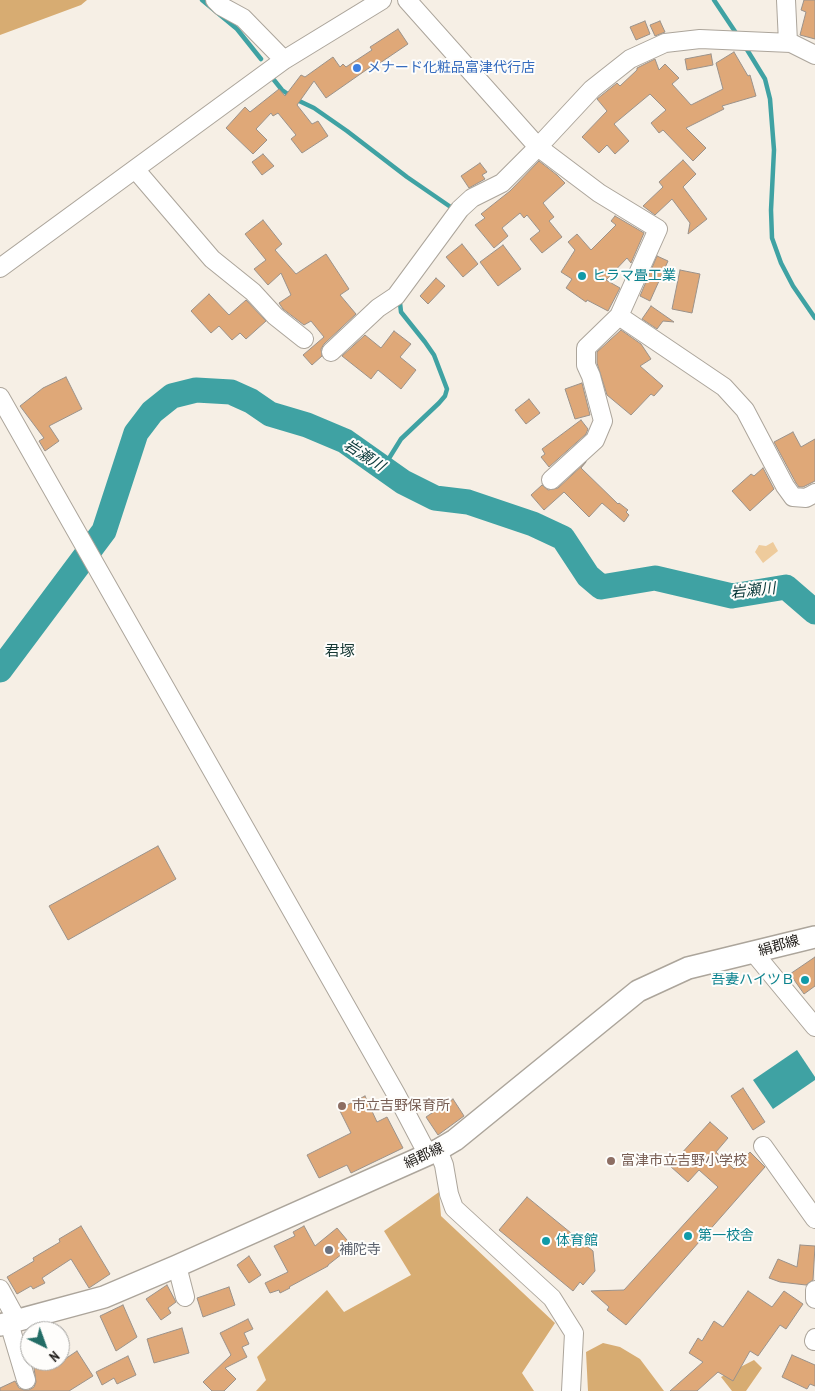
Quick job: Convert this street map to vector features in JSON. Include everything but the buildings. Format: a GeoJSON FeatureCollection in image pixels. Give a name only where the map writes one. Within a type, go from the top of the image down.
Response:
{"type":"FeatureCollection","features":[{"type":"Feature","properties":{"kind":"main road","name":"絹郡線"},"geometry":{"type":"LineString","coordinates":[[9,1323],[104,1297],[433,1152],[455,1140],[638,991],[688,968],[815,937]]}},
{"type":"Feature","properties":{"kind":"street"},"geometry":{"type":"LineString","coordinates":[[215,0],[221,6],[243,18],[284,60]]}},
{"type":"Feature","properties":{"kind":"street"},"geometry":{"type":"LineString","coordinates":[[0,268],[284,60],[382,0]]}},
{"type":"Feature","properties":{"kind":"street"},"geometry":{"type":"LineString","coordinates":[[407,0],[538,147],[599,193],[658,229],[619,316],[586,348],[586,365],[591,376],[603,421],[601,427],[595,440],[551,480]]}},
{"type":"Feature","properties":{"kind":"street"},"geometry":{"type":"LineString","coordinates":[[786,0],[788,42]]}},
{"type":"Feature","properties":{"kind":"street"},"geometry":{"type":"LineString","coordinates":[[331,352],[378,308],[396,296],[456,214],[472,198],[502,183],[600,83],[630,59],[665,43],[700,39],[791,42],[815,55]]}},
{"type":"Feature","properties":{"kind":"street"},"geometry":{"type":"LineString","coordinates":[[134,169],[212,259],[253,292],[275,316],[304,339]]}},
{"type":"Feature","properties":{"kind":"street"},"geometry":{"type":"LineString","coordinates":[[619,316],[724,387],[745,410],[785,486],[793,497],[806,498],[815,493]]}},
{"type":"Feature","properties":{"kind":"street"},"geometry":{"type":"LineString","coordinates":[[0,397],[382,1069],[433,1152],[444,1165],[449,1194],[454,1208],[552,1298],[574,1332],[571,1391]]}},
{"type":"Feature","properties":{"kind":"street"},"geometry":{"type":"LineString","coordinates":[[754,953],[815,1027]]}},
{"type":"Feature","properties":{"kind":"street"},"geometry":{"type":"LineString","coordinates":[[762,1146],[815,1219]]}},
{"type":"Feature","properties":{"kind":"street"},"geometry":{"type":"LineString","coordinates":[[177,1266],[185,1297]]}},
{"type":"Feature","properties":{"kind":"street"},"geometry":{"type":"LineString","coordinates":[[0,1289],[26,1380]]}},
{"type":"Feature","properties":{"kind":"street"},"geometry":{"type":"LineString","coordinates":[[815,1290],[815,1299]]}},
{"type":"Feature","properties":{"kind":"shaded area"},"geometry":{"type":"Polygon","coordinates":[[[0,0],[87,0],[81,5],[0,35],[0,0]]]}},
{"type":"Feature","properties":{"kind":"shaded area"},"geometry":{"type":"Polygon","coordinates":[[[773,542],[778,551],[763,563],[755,552],[759,545],[766,546],[773,542]]]}},
{"type":"Feature","properties":{"kind":"shaded area"},"geometry":{"type":"Polygon","coordinates":[[[439,1192],[441,1216],[555,1323],[522,1373],[534,1391],[256,1391],[266,1380],[257,1357],[327,1290],[344,1312],[411,1275],[384,1231],[439,1192]]]}},
{"type":"Feature","properties":{"kind":"shaded area"},"geometry":{"type":"Polygon","coordinates":[[[603,1343],[620,1347],[640,1359],[664,1391],[588,1391],[586,1352],[603,1343]]]}},
{"type":"Feature","properties":{"kind":"shaded area"},"geometry":{"type":"Polygon","coordinates":[[[754,1360],[762,1368],[746,1391],[732,1391],[721,1377],[754,1360]]]}},
{"type":"Feature","properties":{"kind":"water"},"geometry":{"type":"Polygon","coordinates":[[[797,1050],[815,1077],[815,1080],[773,1109],[753,1080],[797,1050]]]}},
{"type":"Feature","properties":{"kind":"waterway"},"geometry":{"type":"LineString","coordinates":[[202,0],[237,29],[261,59]]}},
{"type":"Feature","properties":{"kind":"waterway"},"geometry":{"type":"LineString","coordinates":[[714,0],[738,36]]}},
{"type":"Feature","properties":{"kind":"waterway"},"geometry":{"type":"LineString","coordinates":[[746,48],[765,79],[770,99],[774,150],[771,210],[772,238],[781,263],[793,286],[815,318]]}},
{"type":"Feature","properties":{"kind":"waterway"},"geometry":{"type":"LineString","coordinates":[[274,80],[282,90],[314,108],[455,210]]}},
{"type":"Feature","properties":{"kind":"waterway"},"geometry":{"type":"LineString","coordinates":[[383,468],[401,439],[439,403],[445,396],[447,389],[434,355],[401,312],[400,303],[402,299]]}},
{"type":"Feature","properties":{"kind":"waterway","name":"岩瀬川"},"geometry":{"type":"LineString","coordinates":[[0,670],[104,531],[136,433],[152,412],[172,396],[196,390],[231,392],[251,401],[270,414],[307,425],[345,441],[403,482],[435,498],[468,502],[533,524],[563,538],[588,576],[601,587],[655,578],[732,596],[786,587],[815,612]]}},
{"type":"Feature","properties":{"kind":"place","name":"メナード化粧品富津代行店"},"geometry":{"type":"Point","coordinates":[357,68]}},
{"type":"Feature","properties":{"kind":"place","name":"ヒラマ畳工業"},"geometry":{"type":"Point","coordinates":[582,276]}},
{"type":"Feature","properties":{"kind":"place","name":"吾妻ハイツＢ"},"geometry":{"type":"Point","coordinates":[805,980]}},
{"type":"Feature","properties":{"kind":"place","name":"市立吉野保育所"},"geometry":{"type":"Point","coordinates":[342,1106]}},
{"type":"Feature","properties":{"kind":"place","name":"富津市立吉野小学校"},"geometry":{"type":"Point","coordinates":[611,1161]}},
{"type":"Feature","properties":{"kind":"place","name":"第一校舎"},"geometry":{"type":"Point","coordinates":[688,1236]}},
{"type":"Feature","properties":{"kind":"place","name":"体育館"},"geometry":{"type":"Point","coordinates":[546,1241]}},
{"type":"Feature","properties":{"kind":"place","name":"補陀寺"},"geometry":{"type":"Point","coordinates":[329,1250]}},
{"type":"Feature","properties":{"kind":"district","name":"君塚"},"geometry":{"type":"Point","coordinates":[340,652]}}]}
